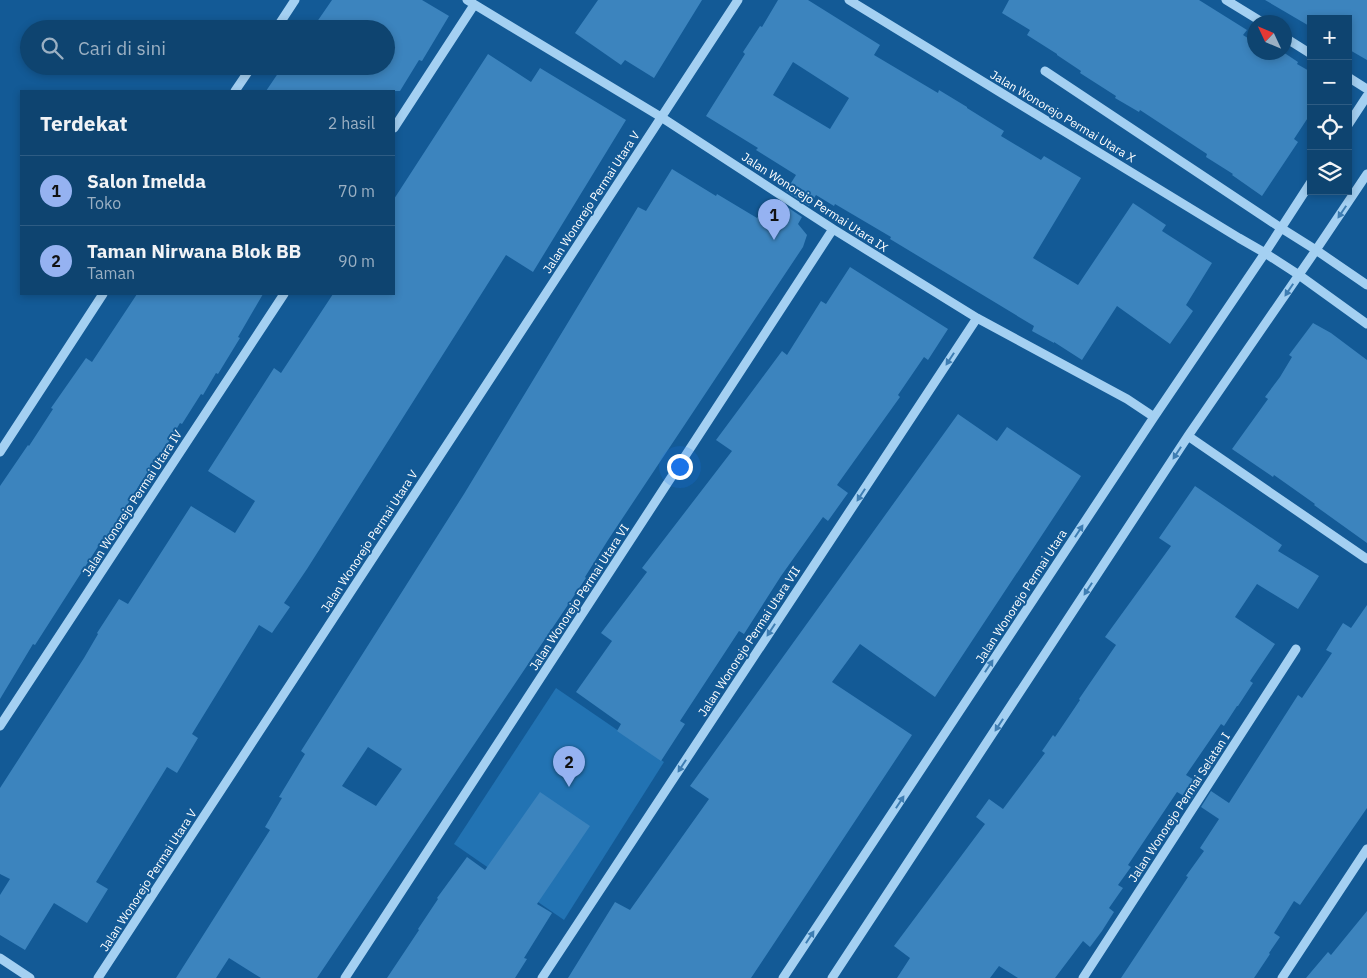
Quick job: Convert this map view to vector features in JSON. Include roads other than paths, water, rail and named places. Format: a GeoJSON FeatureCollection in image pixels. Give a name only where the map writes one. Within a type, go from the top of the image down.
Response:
{"type":"FeatureCollection","features":[{"type":"Feature","properties":{"kind":"street"},"geometry":{"type":"LineString","coordinates":[[282,20],[295,0]]}},
{"type":"Feature","properties":{"kind":"street"},"geometry":{"type":"LineString","coordinates":[[662,117],[738,0]]}},
{"type":"Feature","properties":{"kind":"street","name":"Jalan Wonorejo Permai Utara X"},"geometry":{"type":"LineString","coordinates":[[849,0],[1265,253],[1367,324]]}},
{"type":"Feature","properties":{"kind":"street"},"geometry":{"type":"LineString","coordinates":[[1226,0],[1251,15]]}},
{"type":"Feature","properties":{"kind":"street"},"geometry":{"type":"LineString","coordinates":[[395,126],[471,3]]}},
{"type":"Feature","properties":{"kind":"street","name":"Jalan Wonorejo Permai Utara IX"},"geometry":{"type":"LineString","coordinates":[[471,3],[662,117],[833,230],[977,318],[1127,399],[1154,417]]}},
{"type":"Feature","properties":{"kind":"street"},"geometry":{"type":"LineString","coordinates":[[1292,42],[1307,51]]}},
{"type":"Feature","properties":{"kind":"street","name":"Jalan Wonorejo Permai Utara X"},"geometry":{"type":"LineString","coordinates":[[1045,72],[1316,250],[1367,286]]}},
{"type":"Feature","properties":{"kind":"street"},"geometry":{"type":"LineString","coordinates":[[236,90],[246,75]]}},
{"type":"Feature","properties":{"kind":"street"},"geometry":{"type":"LineString","coordinates":[[1352,80],[1367,89]]}},
{"type":"Feature","properties":{"kind":"street"},"geometry":{"type":"LineString","coordinates":[[1352,119],[1367,96]]}},
{"type":"Feature","properties":{"kind":"street","name":"Jalan Wonorejo Permai Utara V"},"geometry":{"type":"LineString","coordinates":[[98,978],[662,117]]}},
{"type":"Feature","properties":{"kind":"street"},"geometry":{"type":"LineString","coordinates":[[832,978],[1188,436],[1367,174]]}},
{"type":"Feature","properties":{"kind":"street","name":"Jalan Wonorejo Permai Utara"},"geometry":{"type":"LineString","coordinates":[[783,978],[1307,188]]}},
{"type":"Feature","properties":{"kind":"street","name":"Jalan Wonorejo Permai Utara VI"},"geometry":{"type":"LineString","coordinates":[[345,978],[833,230]]}},
{"type":"Feature","properties":{"kind":"street"},"geometry":{"type":"LineString","coordinates":[[0,452],[102,295]]}},
{"type":"Feature","properties":{"kind":"street","name":"Jalan Wonorejo Permai Utara IV"},"geometry":{"type":"LineString","coordinates":[[0,726],[283,295]]}},
{"type":"Feature","properties":{"kind":"street","name":"Jalan Wonorejo Permai Utara VII"},"geometry":{"type":"LineString","coordinates":[[542,978],[977,318]]}},
{"type":"Feature","properties":{"kind":"street"},"geometry":{"type":"LineString","coordinates":[[1188,436],[1367,559]]}},
{"type":"Feature","properties":{"kind":"street","name":"Jalan Wonorejo Permai Selatan I"},"geometry":{"type":"LineString","coordinates":[[1083,978],[1296,649]]}},
{"type":"Feature","properties":{"kind":"street"},"geometry":{"type":"LineString","coordinates":[[1282,978],[1367,849]]}},
{"type":"Feature","properties":{"kind":"street"},"geometry":{"type":"LineString","coordinates":[[0,958],[30,978]]}},
{"type":"Feature","properties":{"kind":"place","name":"Salon Imelda"},"geometry":{"type":"Point","coordinates":[774,240]}},
{"type":"Feature","properties":{"kind":"place","name":"Taman Nirwana Blok BB"},"geometry":{"type":"Point","coordinates":[569,787]}}]}
